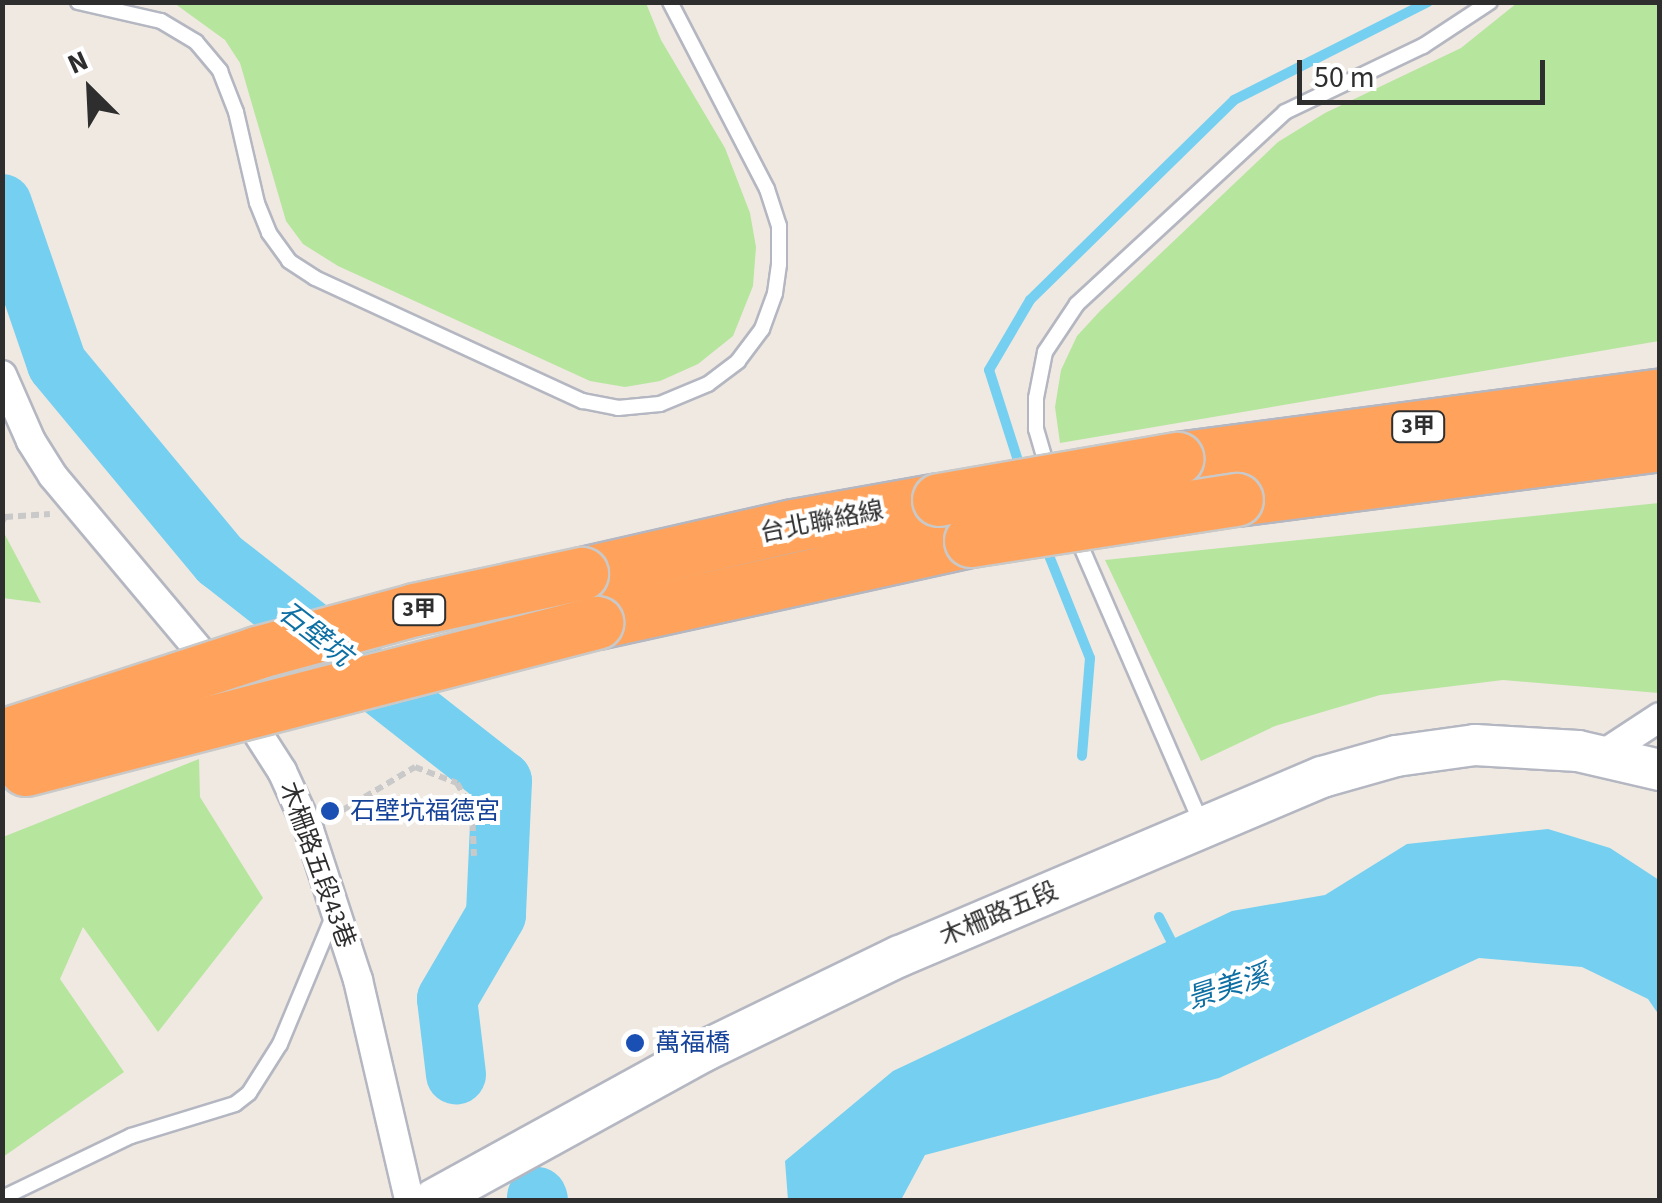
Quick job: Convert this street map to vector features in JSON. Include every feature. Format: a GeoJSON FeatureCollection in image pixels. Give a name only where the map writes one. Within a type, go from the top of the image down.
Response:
{"type":"FeatureCollection","features":[{"type":"Feature","properties":{"kind":"highway","name":"台北聯絡線"},"geometry":{"type":"LineString","coordinates":[[10,761],[256,653],[416,610],[793,526],[1177,459],[1660,394]]}},
{"type":"Feature","properties":{"kind":"highway","name":"台北聯絡線"},"geometry":{"type":"LineString","coordinates":[[10,761],[971,540],[1237,500],[1660,445]]}},
{"type":"Feature","properties":{"kind":"highway"},"geometry":{"type":"LineString","coordinates":[[2,713],[256,653]]}},
{"type":"Feature","properties":{"kind":"main road","name":"木柵路五段"},"geometry":{"type":"LineString","coordinates":[[433,1200],[722,1043],[900,956],[1322,777],[1396,756],[1513,745],[1602,755],[1660,770]]}},
{"type":"Feature","properties":{"kind":"street","name":"木柵路五段43巷"},"geometry":{"type":"LineString","coordinates":[[2,375],[31,441],[81,512],[222,676],[282,771],[309,830],[358,980],[409,1200]]}},
{"type":"Feature","properties":{"kind":"street"},"geometry":{"type":"LineString","coordinates":[[1602,755],[1660,716]]}},
{"type":"Feature","properties":{"kind":"lane"},"geometry":{"type":"LineString","coordinates":[[78,2],[161,21],[196,42],[220,70],[236,112],[256,203],[269,233],[289,261],[315,278],[583,401],[618,408],[660,404],[708,384],[738,361],[762,329],[775,293],[779,264],[779,226],[767,189],[670,2]]}},
{"type":"Feature","properties":{"kind":"lane"},"geometry":{"type":"LineString","coordinates":[[1203,826],[1048,470],[1036,413],[1045,352],[1077,304],[1258,133],[1314,96],[1443,35],[1490,2]]}},
{"type":"Feature","properties":{"kind":"lane"},"geometry":{"type":"LineString","coordinates":[[2,1198],[130,1136],[236,1104],[249,1094],[280,1044],[336,909]]}},
{"type":"Feature","properties":{"kind":"path"},"geometry":{"type":"LineString","coordinates":[[2,522],[5,517],[81,512]]}},
{"type":"Feature","properties":{"kind":"path"},"geometry":{"type":"LineString","coordinates":[[309,830],[415,767],[457,783],[472,810],[474,856]]}},
{"type":"Feature","properties":{"kind":"green space"},"geometry":{"type":"Polygon","coordinates":[[[174,3],[646,3],[661,40],[725,148],[750,213],[756,247],[753,286],[733,336],[698,364],[660,381],[625,387],[590,381],[338,266],[303,244],[286,221],[240,63],[225,40],[174,3]]]}},
{"type":"Feature","properties":{"kind":"green space"},"geometry":{"type":"Polygon","coordinates":[[[1517,3],[1659,3],[1659,341],[1060,443],[1055,407],[1061,370],[1077,336],[1100,311],[1278,142],[1325,113],[1461,48],[1517,3]]]}},
{"type":"Feature","properties":{"kind":"green space"},"geometry":{"type":"Polygon","coordinates":[[[1659,503],[1659,693],[1503,680],[1380,695],[1275,726],[1201,761],[1105,560],[1659,503]]]}},
{"type":"Feature","properties":{"kind":"green space"},"geometry":{"type":"Polygon","coordinates":[[[3,531],[41,603],[3,598],[3,531]]]}},
{"type":"Feature","properties":{"kind":"green space"},"geometry":{"type":"Polygon","coordinates":[[[199,759],[200,797],[263,898],[158,1032],[83,927],[60,979],[124,1072],[3,1157],[3,837],[199,759]]]}},
{"type":"Feature","properties":{"kind":"water","name":"景美溪"},"geometry":{"type":"Polygon","coordinates":[[[1548,829],[1610,848],[1659,880],[1659,1015],[1648,999],[1582,967],[1479,958],[1219,1078],[925,1155],[901,1200],[788,1200],[785,1161],[893,1071],[1232,911],[1325,895],[1407,844],[1548,829]]]}},
{"type":"Feature","properties":{"kind":"waterway"},"geometry":{"type":"LineString","coordinates":[[1021,470],[989,370],[1030,300],[1234,100],[1428,2]]}},
{"type":"Feature","properties":{"kind":"waterway","name":"石壁坑"},"geometry":{"type":"LineString","coordinates":[[2,204],[57,364],[220,560],[502,781],[496,915],[447,999],[456,1074]]}},
{"type":"Feature","properties":{"kind":"waterway"},"geometry":{"type":"LineString","coordinates":[[1044,543],[1090,658],[1082,756]]}},
{"type":"Feature","properties":{"kind":"waterway"},"geometry":{"type":"LineString","coordinates":[[1159,917],[1177,952]]}},
{"type":"Feature","properties":{"kind":"place","name":"石壁坑福德宮"},"geometry":{"type":"Point","coordinates":[330,811]}},
{"type":"Feature","properties":{"kind":"place","name":"萬福橋"},"geometry":{"type":"Point","coordinates":[635,1043]}}]}
